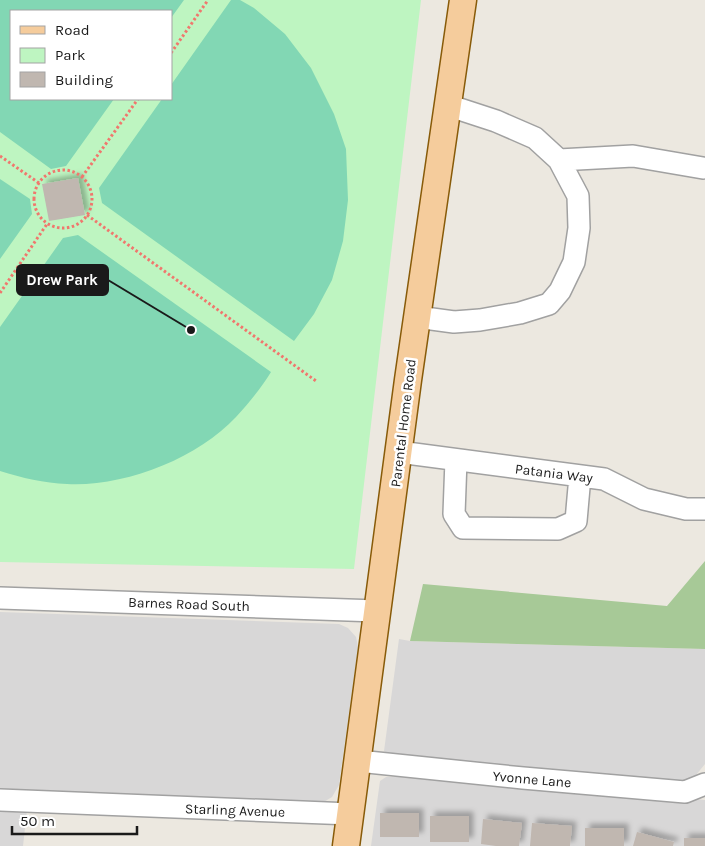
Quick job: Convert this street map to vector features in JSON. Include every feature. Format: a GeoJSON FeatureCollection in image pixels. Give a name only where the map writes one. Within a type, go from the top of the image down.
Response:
{"type":"FeatureCollection","features":[{"type":"Feature","properties":{"kind":"main road","name":"Parental Home Road"},"geometry":{"type":"LineString","coordinates":[[346,846],[417,317],[463,0]]}},
{"type":"Feature","properties":{"kind":"street"},"geometry":{"type":"LineString","coordinates":[[417,317],[454,322],[480,320],[520,313],[549,304],[560,291],[574,262],[579,228],[578,196],[559,160],[535,138],[496,121],[447,104]]}},
{"type":"Feature","properties":{"kind":"street"},"geometry":{"type":"LineString","coordinates":[[559,160],[633,156],[702,168]]}},
{"type":"Feature","properties":{"kind":"street","name":"Patania Way"},"geometry":{"type":"LineString","coordinates":[[399,452],[604,479],[644,499],[686,509],[705,509]]}},
{"type":"Feature","properties":{"kind":"street"},"geometry":{"type":"LineString","coordinates":[[456,460],[454,514],[463,528],[558,529],[576,521],[580,476]]}},
{"type":"Feature","properties":{"kind":"street","name":"Barnes Road South"},"geometry":{"type":"LineString","coordinates":[[0,598],[378,612]]}},
{"type":"Feature","properties":{"kind":"street","name":"Yvonne Lane"},"geometry":{"type":"LineString","coordinates":[[358,762],[685,792],[705,784]]}},
{"type":"Feature","properties":{"kind":"street","name":"Starling Avenue"},"geometry":{"type":"LineString","coordinates":[[0,800],[350,814]]}},
{"type":"Feature","properties":{"kind":"path"},"geometry":{"type":"LineString","coordinates":[[172,51],[208,0]]}},
{"type":"Feature","properties":{"kind":"path"},"geometry":{"type":"LineString","coordinates":[[82,177],[137,100]]}},
{"type":"Feature","properties":{"kind":"path"},"geometry":{"type":"LineString","coordinates":[[0,156],[40,183]]}},
{"type":"Feature","properties":{"kind":"path"},"geometry":{"type":"LineString","coordinates":[[59,170],[69,171],[82,177],[90,188],[92,198],[91,207],[81,222],[64,228],[55,227],[40,216],[35,207],[34,197],[40,183],[50,174],[59,170]]}},
{"type":"Feature","properties":{"kind":"path"},"geometry":{"type":"LineString","coordinates":[[87,215],[316,381]]}},
{"type":"Feature","properties":{"kind":"path"},"geometry":{"type":"LineString","coordinates":[[0,293],[48,223]]}},
{"type":"Feature","properties":{"kind":"shaded area"},"geometry":{"type":"Polygon","coordinates":[[[0,612],[339,624],[348,628],[356,637],[358,647],[339,785],[332,797],[322,803],[0,794],[0,612]]]}},
{"type":"Feature","properties":{"kind":"shaded area"},"geometry":{"type":"Polygon","coordinates":[[[399,639],[410,641],[705,649],[705,764],[696,775],[681,784],[388,755],[384,751],[399,639]]]}},
{"type":"Feature","properties":{"kind":"shaded area"},"geometry":{"type":"Polygon","coordinates":[[[413,776],[705,800],[705,846],[371,846],[380,781],[386,777],[413,776]]]}},
{"type":"Feature","properties":{"kind":"shaded area"},"geometry":{"type":"Polygon","coordinates":[[[0,809],[27,810],[23,846],[0,846],[0,809]]]}},
{"type":"Feature","properties":{"kind":"green space"},"geometry":{"type":"Polygon","coordinates":[[[0,0],[421,0],[354,569],[0,562],[0,0]]]}},
{"type":"Feature","properties":{"kind":"green space"},"geometry":{"type":"Polygon","coordinates":[[[0,0],[184,0],[172,17],[172,10],[10,10],[10,100],[113,100],[66,166],[51,169],[0,132],[0,0]]]}},
{"type":"Feature","properties":{"kind":"green space"},"geometry":{"type":"Polygon","coordinates":[[[231,0],[240,0],[254,8],[285,34],[311,68],[334,114],[346,149],[348,200],[343,241],[332,280],[314,314],[294,341],[102,203],[99,188],[161,100],[172,100],[172,84],[231,0]]]}},
{"type":"Feature","properties":{"kind":"green space"},"geometry":{"type":"Polygon","coordinates":[[[0,179],[30,199],[32,214],[0,259],[0,179]]]}},
{"type":"Feature","properties":{"kind":"green space"},"geometry":{"type":"Polygon","coordinates":[[[78,235],[271,372],[255,395],[220,432],[201,446],[180,457],[158,467],[112,481],[89,484],[50,483],[0,471],[0,327],[63,238],[78,235]]]}},
{"type":"Feature","properties":{"kind":"green space"},"geometry":{"type":"Polygon","coordinates":[[[705,561],[705,649],[410,641],[423,584],[667,606],[705,561]]]}},
{"type":"Feature","properties":{"kind":"building"},"geometry":{"type":"Polygon","coordinates":[[[78,178],[85,215],[49,221],[42,184],[78,178]]]}},
{"type":"Feature","properties":{"kind":"building"},"geometry":{"type":"Polygon","coordinates":[[[380,813],[419,813],[419,837],[380,837],[380,813]]]}},
{"type":"Feature","properties":{"kind":"building"},"geometry":{"type":"Polygon","coordinates":[[[430,816],[469,816],[469,842],[430,842],[430,816]]]}},
{"type":"Feature","properties":{"kind":"building"},"geometry":{"type":"Polygon","coordinates":[[[483,819],[522,823],[519,846],[481,844],[483,819]]]}},
{"type":"Feature","properties":{"kind":"building"},"geometry":{"type":"Polygon","coordinates":[[[532,823],[572,826],[570,846],[530,846],[532,823]]]}},
{"type":"Feature","properties":{"kind":"building"},"geometry":{"type":"Polygon","coordinates":[[[585,828],[624,828],[624,846],[585,846],[585,828]]]}},
{"type":"Feature","properties":{"kind":"building"},"geometry":{"type":"Polygon","coordinates":[[[637,832],[674,842],[673,846],[633,846],[637,832]]]}},
{"type":"Feature","properties":{"kind":"building"},"geometry":{"type":"Polygon","coordinates":[[[684,838],[705,838],[705,846],[684,846],[684,838]]]}},
{"type":"Feature","properties":{"kind":"place","name":"Drew Park"},"geometry":{"type":"Point","coordinates":[191,330]}}]}
